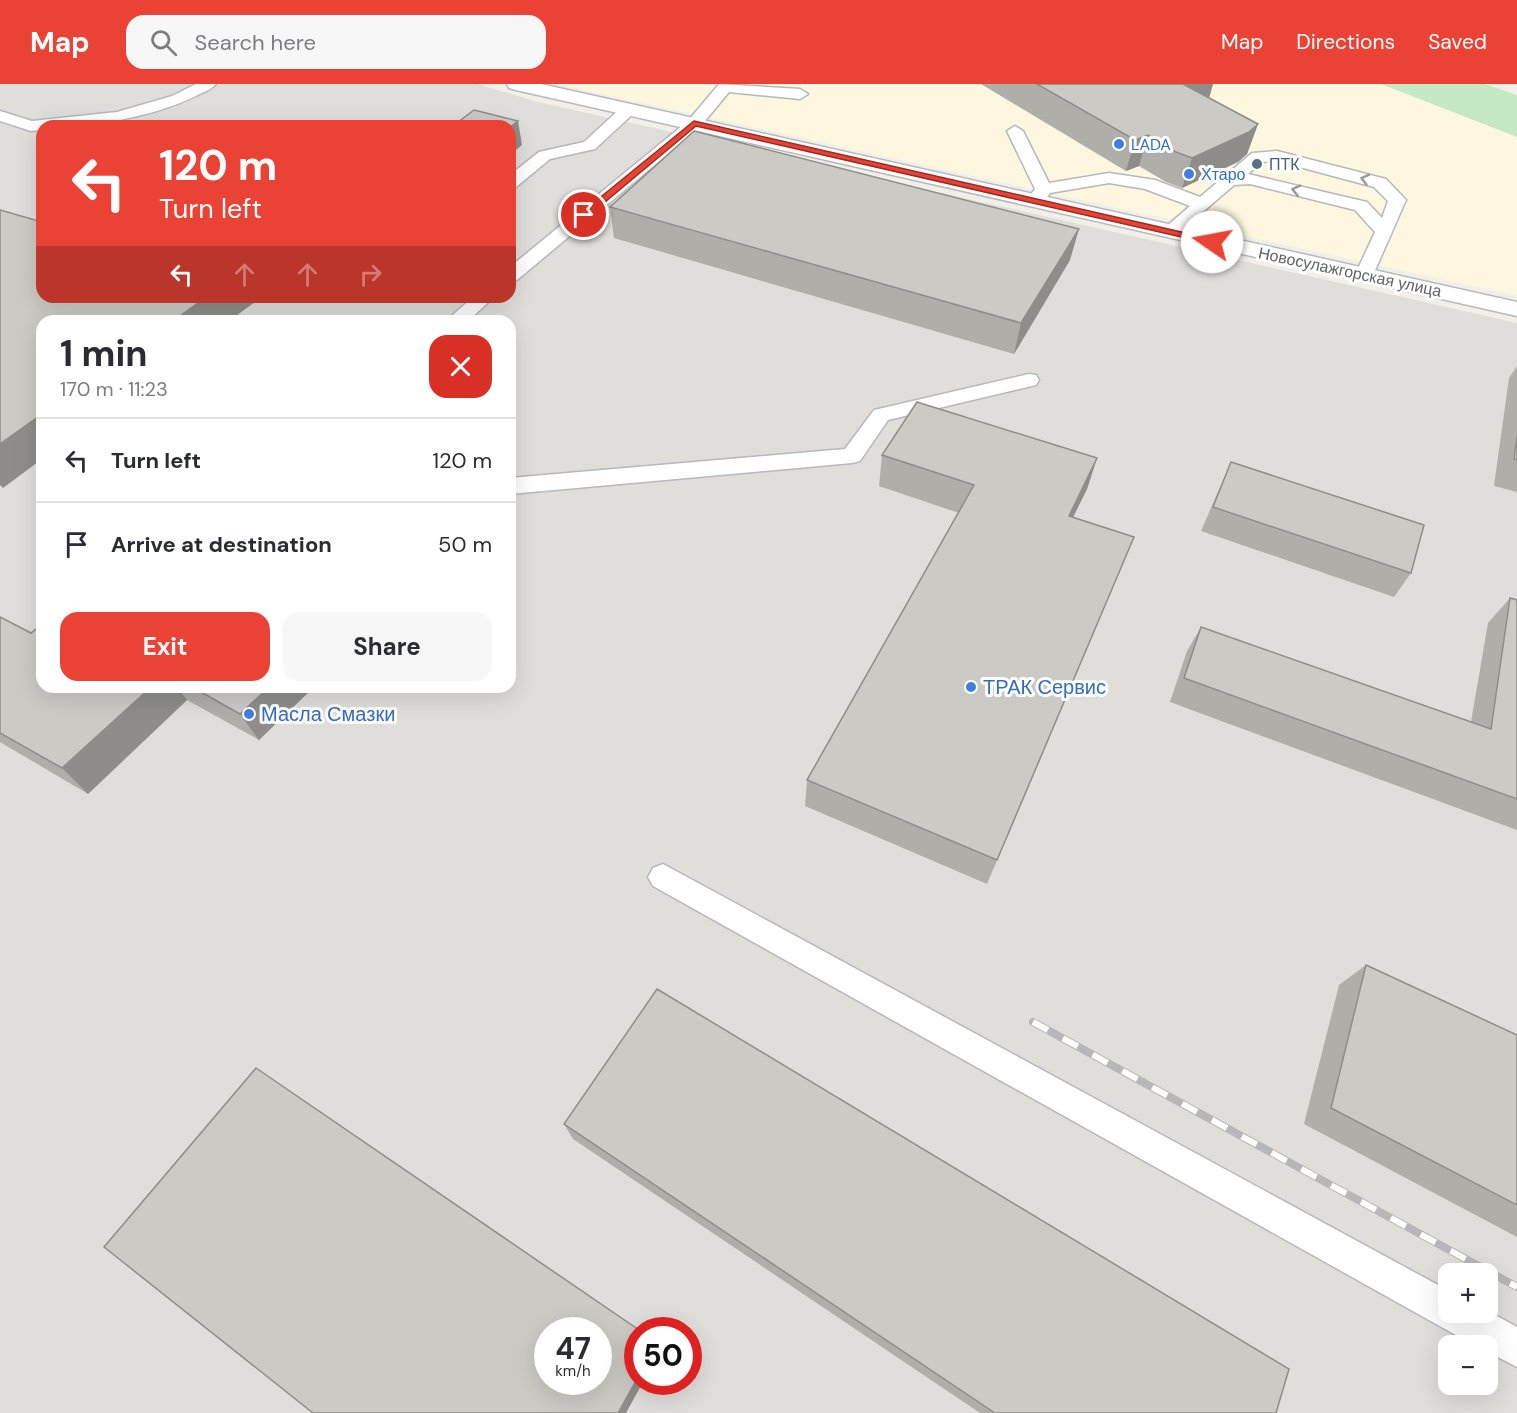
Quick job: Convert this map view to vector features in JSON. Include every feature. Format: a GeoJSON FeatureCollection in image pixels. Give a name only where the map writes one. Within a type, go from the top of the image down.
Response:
{"type":"FeatureCollection","features":[{"type":"Feature","properties":{"kind":"main road","name":"Новосулажгорская улица"},"geometry":{"type":"LineString","coordinates":[[516,84],[694,124],[1040,195],[1169,232],[1517,309]]}},
{"type":"Feature","properties":{"kind":"lane"},"geometry":{"type":"LineString","coordinates":[[90,120],[119,117],[177,99],[208,84]]}},
{"type":"Feature","properties":{"kind":"lane"},"geometry":{"type":"LineString","coordinates":[[516,271],[694,124],[727,86],[800,94]]}},
{"type":"Feature","properties":{"kind":"lane"},"geometry":{"type":"LineString","coordinates":[[516,178],[546,155],[589,146],[628,110]]}},
{"type":"Feature","properties":{"kind":"lane"},"geometry":{"type":"LineString","coordinates":[[0,116],[36,125]]}},
{"type":"Feature","properties":{"kind":"lane"},"geometry":{"type":"LineString","coordinates":[[1015,131],[1040,195],[1109,178],[1149,184],[1201,204]]}},
{"type":"Feature","properties":{"kind":"lane"},"geometry":{"type":"LineString","coordinates":[[1169,232],[1258,157],[1277,156],[1380,183],[1397,200],[1364,275]]}},
{"type":"Feature","properties":{"kind":"lane"},"geometry":{"type":"LineString","coordinates":[[1228,181],[1250,179],[1361,206],[1387,226]]}},
{"type":"Feature","properties":{"kind":"lane"},"geometry":{"type":"LineString","coordinates":[[463,315],[478,303]]}},
{"type":"Feature","properties":{"kind":"lane"},"geometry":{"type":"LineString","coordinates":[[516,485],[852,456],[881,415],[1029,380]]}},
{"type":"Feature","properties":{"kind":"lane"},"geometry":{"type":"LineString","coordinates":[[663,877],[1438,1305]]}},
{"type":"Feature","properties":{"kind":"lane"},"geometry":{"type":"LineString","coordinates":[[1471,1323],[1517,1348]]}},
{"type":"Feature","properties":{"kind":"shaded area"},"geometry":{"type":"Polygon","coordinates":[[[0,84],[477,84],[534,101],[1517,323],[1517,1413],[0,1413],[0,84]]]}},
{"type":"Feature","properties":{"kind":"shaded area"},"geometry":{"type":"Polygon","coordinates":[[[557,84],[1381,84],[1517,137],[1517,296],[557,84]]]}},
{"type":"Feature","properties":{"kind":"green space"},"geometry":{"type":"Polygon","coordinates":[[[1381,84],[1485,84],[1517,95],[1517,137],[1381,84]]]}},
{"type":"Feature","properties":{"kind":"building"},"geometry":{"type":"Polygon","coordinates":[[[1037,84],[1183,84],[1258,124],[1249,132],[1192,158],[1176,152],[1148,135],[1135,140],[1037,84]]]}},
{"type":"Feature","properties":{"kind":"building"},"geometry":{"type":"Polygon","coordinates":[[[474,110],[514,120],[461,120],[474,110]]]}},
{"type":"Feature","properties":{"kind":"building"},"geometry":{"type":"Polygon","coordinates":[[[694,131],[1079,229],[1021,323],[610,207],[694,131]]]}},
{"type":"Feature","properties":{"kind":"building"},"geometry":{"type":"Polygon","coordinates":[[[0,210],[36,220],[36,303],[198,303],[181,315],[36,315],[36,418],[0,444],[0,210]]]}},
{"type":"Feature","properties":{"kind":"building","name":"ТРАК Сервис"},"geometry":{"type":"Polygon","coordinates":[[[917,402],[1097,458],[1069,516],[1134,537],[997,860],[807,780],[974,485],[882,455],[917,402]]]}},
{"type":"Feature","properties":{"kind":"building"},"geometry":{"type":"Polygon","coordinates":[[[1517,436],[1517,460],[1514,459],[1517,436]]]}},
{"type":"Feature","properties":{"kind":"building"},"geometry":{"type":"Polygon","coordinates":[[[1231,462],[1424,525],[1411,573],[1213,507],[1231,462]]]}},
{"type":"Feature","properties":{"kind":"building"},"geometry":{"type":"Polygon","coordinates":[[[1510,598],[1517,600],[1517,799],[1184,678],[1201,627],[1491,729],[1510,598]]]}},
{"type":"Feature","properties":{"kind":"building"},"geometry":{"type":"Polygon","coordinates":[[[0,617],[31,633],[36,629],[36,693],[144,693],[62,768],[0,733],[0,617]]]}},
{"type":"Feature","properties":{"kind":"building"},"geometry":{"type":"Polygon","coordinates":[[[203,693],[263,693],[240,714],[203,693]]]}},
{"type":"Feature","properties":{"kind":"building"},"geometry":{"type":"Polygon","coordinates":[[[1366,965],[1517,1035],[1517,1205],[1331,1108],[1366,965]]]}},
{"type":"Feature","properties":{"kind":"building"},"geometry":{"type":"Polygon","coordinates":[[[657,989],[1289,1369],[1276,1413],[995,1413],[564,1124],[657,989]]]}},
{"type":"Feature","properties":{"kind":"building"},"geometry":{"type":"Polygon","coordinates":[[[256,1068],[624,1320],[624,1395],[628,1395],[618,1413],[313,1413],[104,1247],[256,1068]]]}},
{"type":"Feature","properties":{"kind":"railway"},"geometry":{"type":"LineString","coordinates":[[1033,1022],[1517,1287]]}},
{"type":"Feature","properties":{"kind":"place","name":"LADA"},"geometry":{"type":"Point","coordinates":[1119,144]}},
{"type":"Feature","properties":{"kind":"place","name":"ПТК"},"geometry":{"type":"Point","coordinates":[1257,164]}},
{"type":"Feature","properties":{"kind":"place","name":"Хтаро"},"geometry":{"type":"Point","coordinates":[1189,174]}},
{"type":"Feature","properties":{"kind":"place","name":"ТРАК Сервис"},"geometry":{"type":"Point","coordinates":[971,687]}},
{"type":"Feature","properties":{"kind":"place","name":"Масла Смазки"},"geometry":{"type":"Point","coordinates":[249,714]}},
{"type":"Feature","properties":{"kind":"route"},"geometry":{"type":"LineString","coordinates":[[584,215],[694,124],[1212,242]]}}]}
